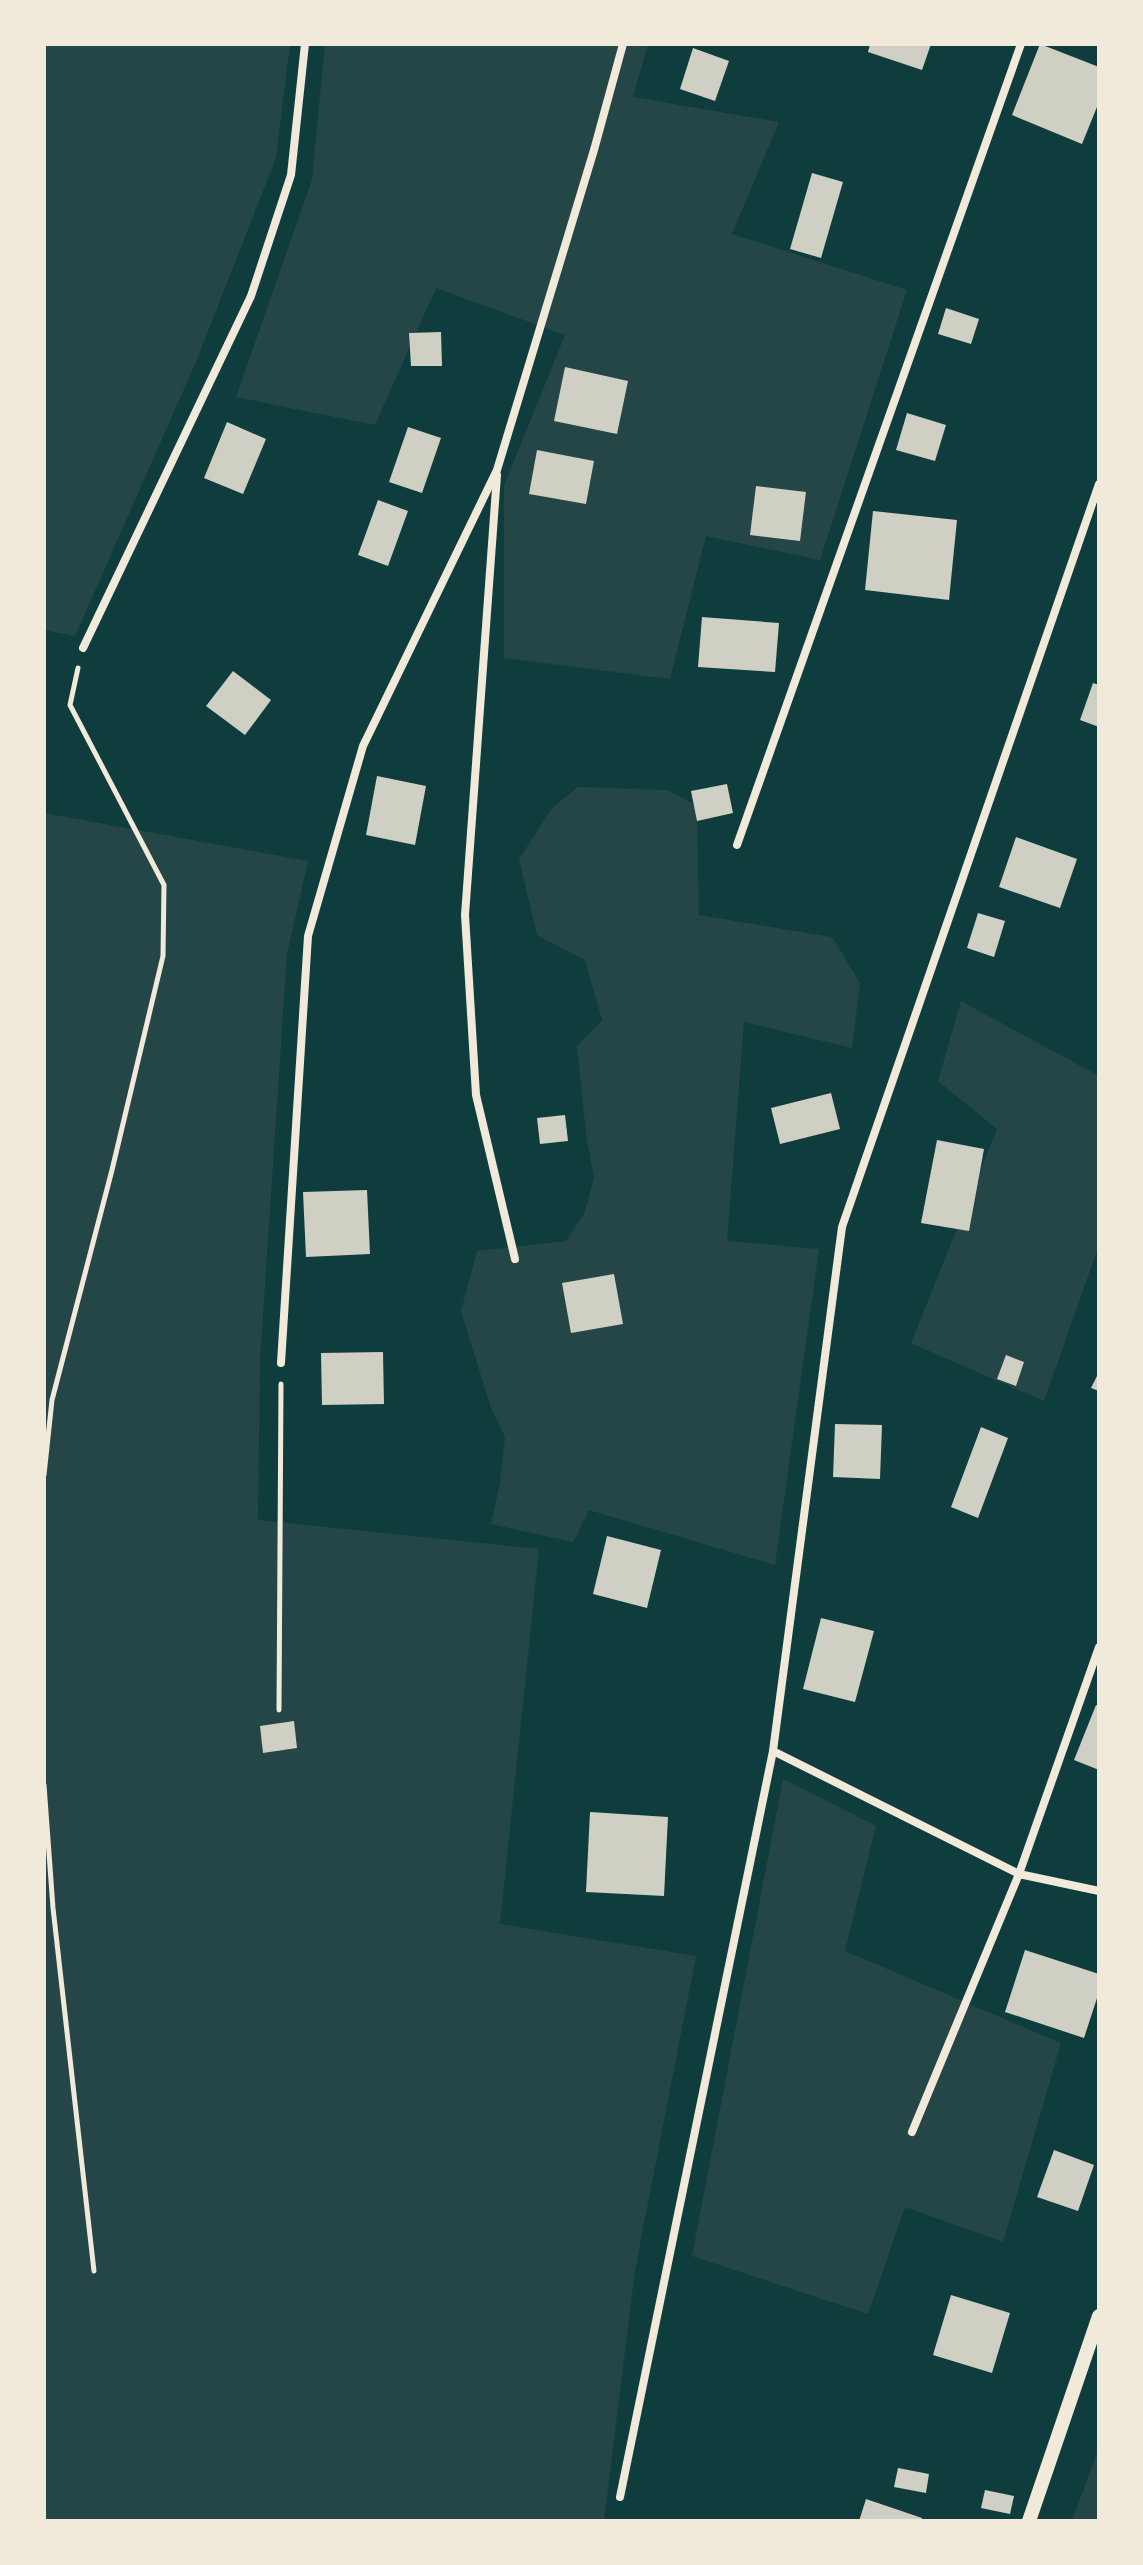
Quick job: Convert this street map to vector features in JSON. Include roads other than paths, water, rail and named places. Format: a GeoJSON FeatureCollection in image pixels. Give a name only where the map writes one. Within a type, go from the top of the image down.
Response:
{"type":"FeatureCollection","features":[{"type":"Feature","properties":{"kind":"street"},"geometry":{"type":"LineString","coordinates":[[83,648],[251,296],[291,175],[305,44]]}},
{"type":"Feature","properties":{"kind":"street"},"geometry":{"type":"LineString","coordinates":[[281,1363],[308,936],[363,746],[497,470],[623,44]]}},
{"type":"Feature","properties":{"kind":"street"},"geometry":{"type":"LineString","coordinates":[[737,845],[1021,44]]}},
{"type":"Feature","properties":{"kind":"street"},"geometry":{"type":"LineString","coordinates":[[497,470],[465,915],[476,1095],[515,1259]]}},
{"type":"Feature","properties":{"kind":"street"},"geometry":{"type":"LineString","coordinates":[[620,2497],[773,1751],[842,1227],[1099,484]]}},
{"type":"Feature","properties":{"kind":"street"},"geometry":{"type":"LineString","coordinates":[[912,2132],[1019,1874],[1099,1647]]}},
{"type":"Feature","properties":{"kind":"street"},"geometry":{"type":"LineString","coordinates":[[773,1751],[1019,1874],[1099,1891]]}},
{"type":"Feature","properties":{"kind":"street"},"geometry":{"type":"LineString","coordinates":[[1029,2521],[1099,2316]]}}]}
